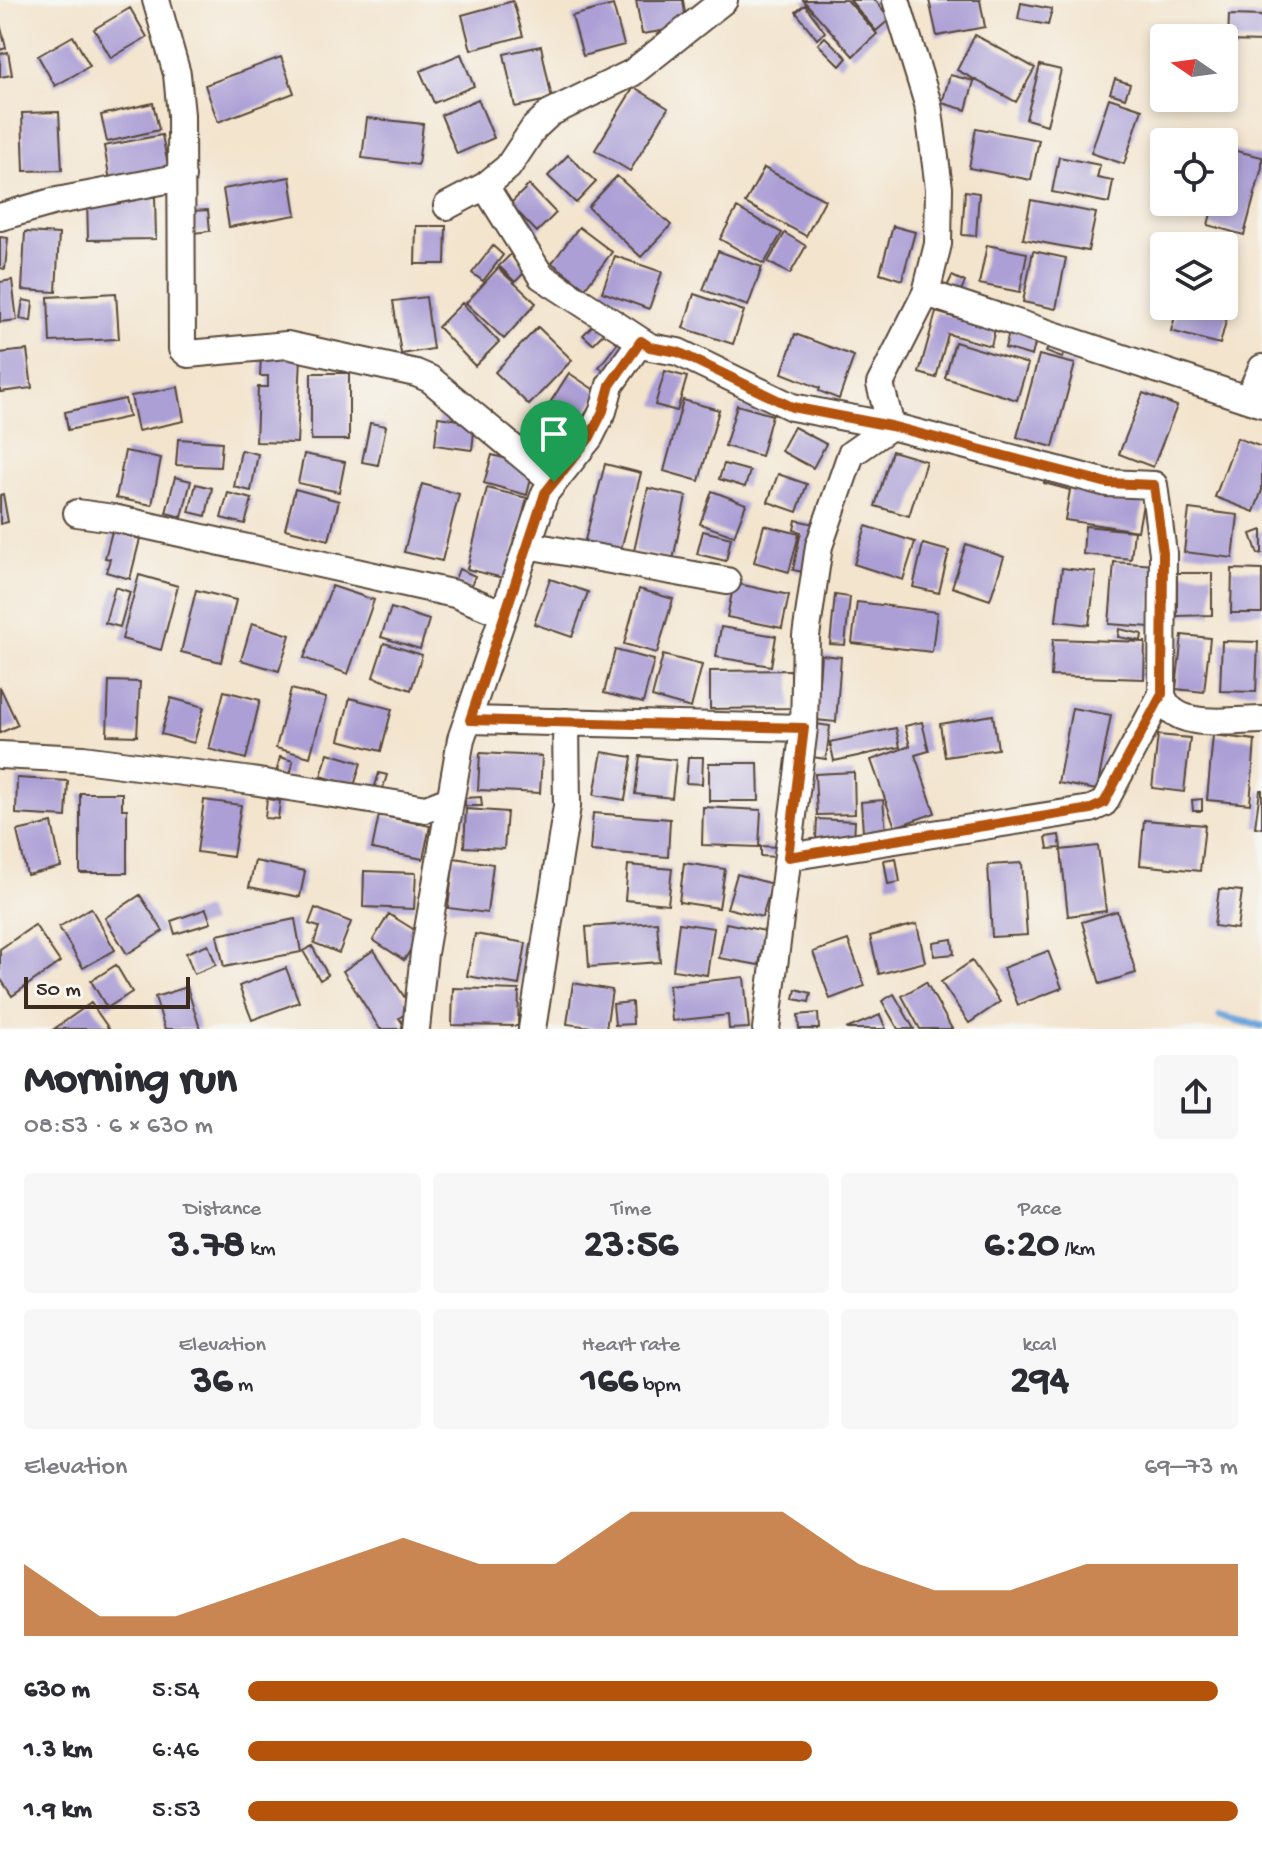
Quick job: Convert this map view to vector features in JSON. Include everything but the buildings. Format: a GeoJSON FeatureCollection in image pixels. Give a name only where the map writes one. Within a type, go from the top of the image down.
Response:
{"type":"FeatureCollection","features":[{"type":"Feature","properties":{"kind":"street"},"geometry":{"type":"LineString","coordinates":[[156,0],[177,74],[181,115],[182,349],[188,354],[287,345],[416,373],[430,379],[554,482]]}},
{"type":"Feature","properties":{"kind":"street"},"geometry":{"type":"LineString","coordinates":[[447,206],[485,186],[508,167],[534,128],[550,113],[632,73],[724,0]]}},
{"type":"Feature","properties":{"kind":"street"},"geometry":{"type":"LineString","coordinates":[[891,426],[880,384],[926,293],[938,244],[939,188],[928,104],[896,0]]}},
{"type":"Feature","properties":{"kind":"street"},"geometry":{"type":"LineString","coordinates":[[0,217],[52,202],[182,177]]}},
{"type":"Feature","properties":{"kind":"street"},"geometry":{"type":"LineString","coordinates":[[485,186],[541,276],[650,347],[678,352],[792,407],[891,426],[1107,483],[1154,485],[1163,553],[1162,694],[1165,705],[1173,713],[1203,721],[1262,720]]}},
{"type":"Feature","properties":{"kind":"street"},"geometry":{"type":"LineString","coordinates":[[926,293],[1255,401],[1262,368]]}},
{"type":"Feature","properties":{"kind":"street"},"geometry":{"type":"LineString","coordinates":[[416,1029],[424,953],[461,739],[545,493],[590,437],[603,411],[610,385],[641,341]]}},
{"type":"Feature","properties":{"kind":"street"},"geometry":{"type":"LineString","coordinates":[[766,1029],[804,728],[806,636],[819,546],[851,454],[891,426]]}},
{"type":"Feature","properties":{"kind":"street"},"geometry":{"type":"LineString","coordinates":[[77,513],[103,515],[455,594],[504,614]]}},
{"type":"Feature","properties":{"kind":"street"},"geometry":{"type":"LineString","coordinates":[[527,545],[727,581]]}},
{"type":"Feature","properties":{"kind":"street"},"geometry":{"type":"LineString","coordinates":[[788,857],[1091,809],[1104,803],[1162,694]]}},
{"type":"Feature","properties":{"kind":"street"},"geometry":{"type":"LineString","coordinates":[[470,720],[804,728]]}},
{"type":"Feature","properties":{"kind":"street"},"geometry":{"type":"LineString","coordinates":[[532,1029],[567,806],[566,722]]}},
{"type":"Feature","properties":{"kind":"street"},"geometry":{"type":"LineString","coordinates":[[0,755],[83,759],[252,781],[426,809],[449,800]]}},
{"type":"Feature","properties":{"kind":"waterway"},"geometry":{"type":"LineString","coordinates":[[1220,1016],[1262,1026]]}},
{"type":"Feature","properties":{"kind":"route"},"geometry":{"type":"LineString","coordinates":[[641,341],[650,347],[678,352],[792,407],[891,426],[1107,483],[1154,485],[1163,553],[1162,694],[1104,803],[1091,809],[788,857],[804,728],[470,720],[539,507],[554,482],[590,437],[603,411],[610,385],[641,341]]}}]}
